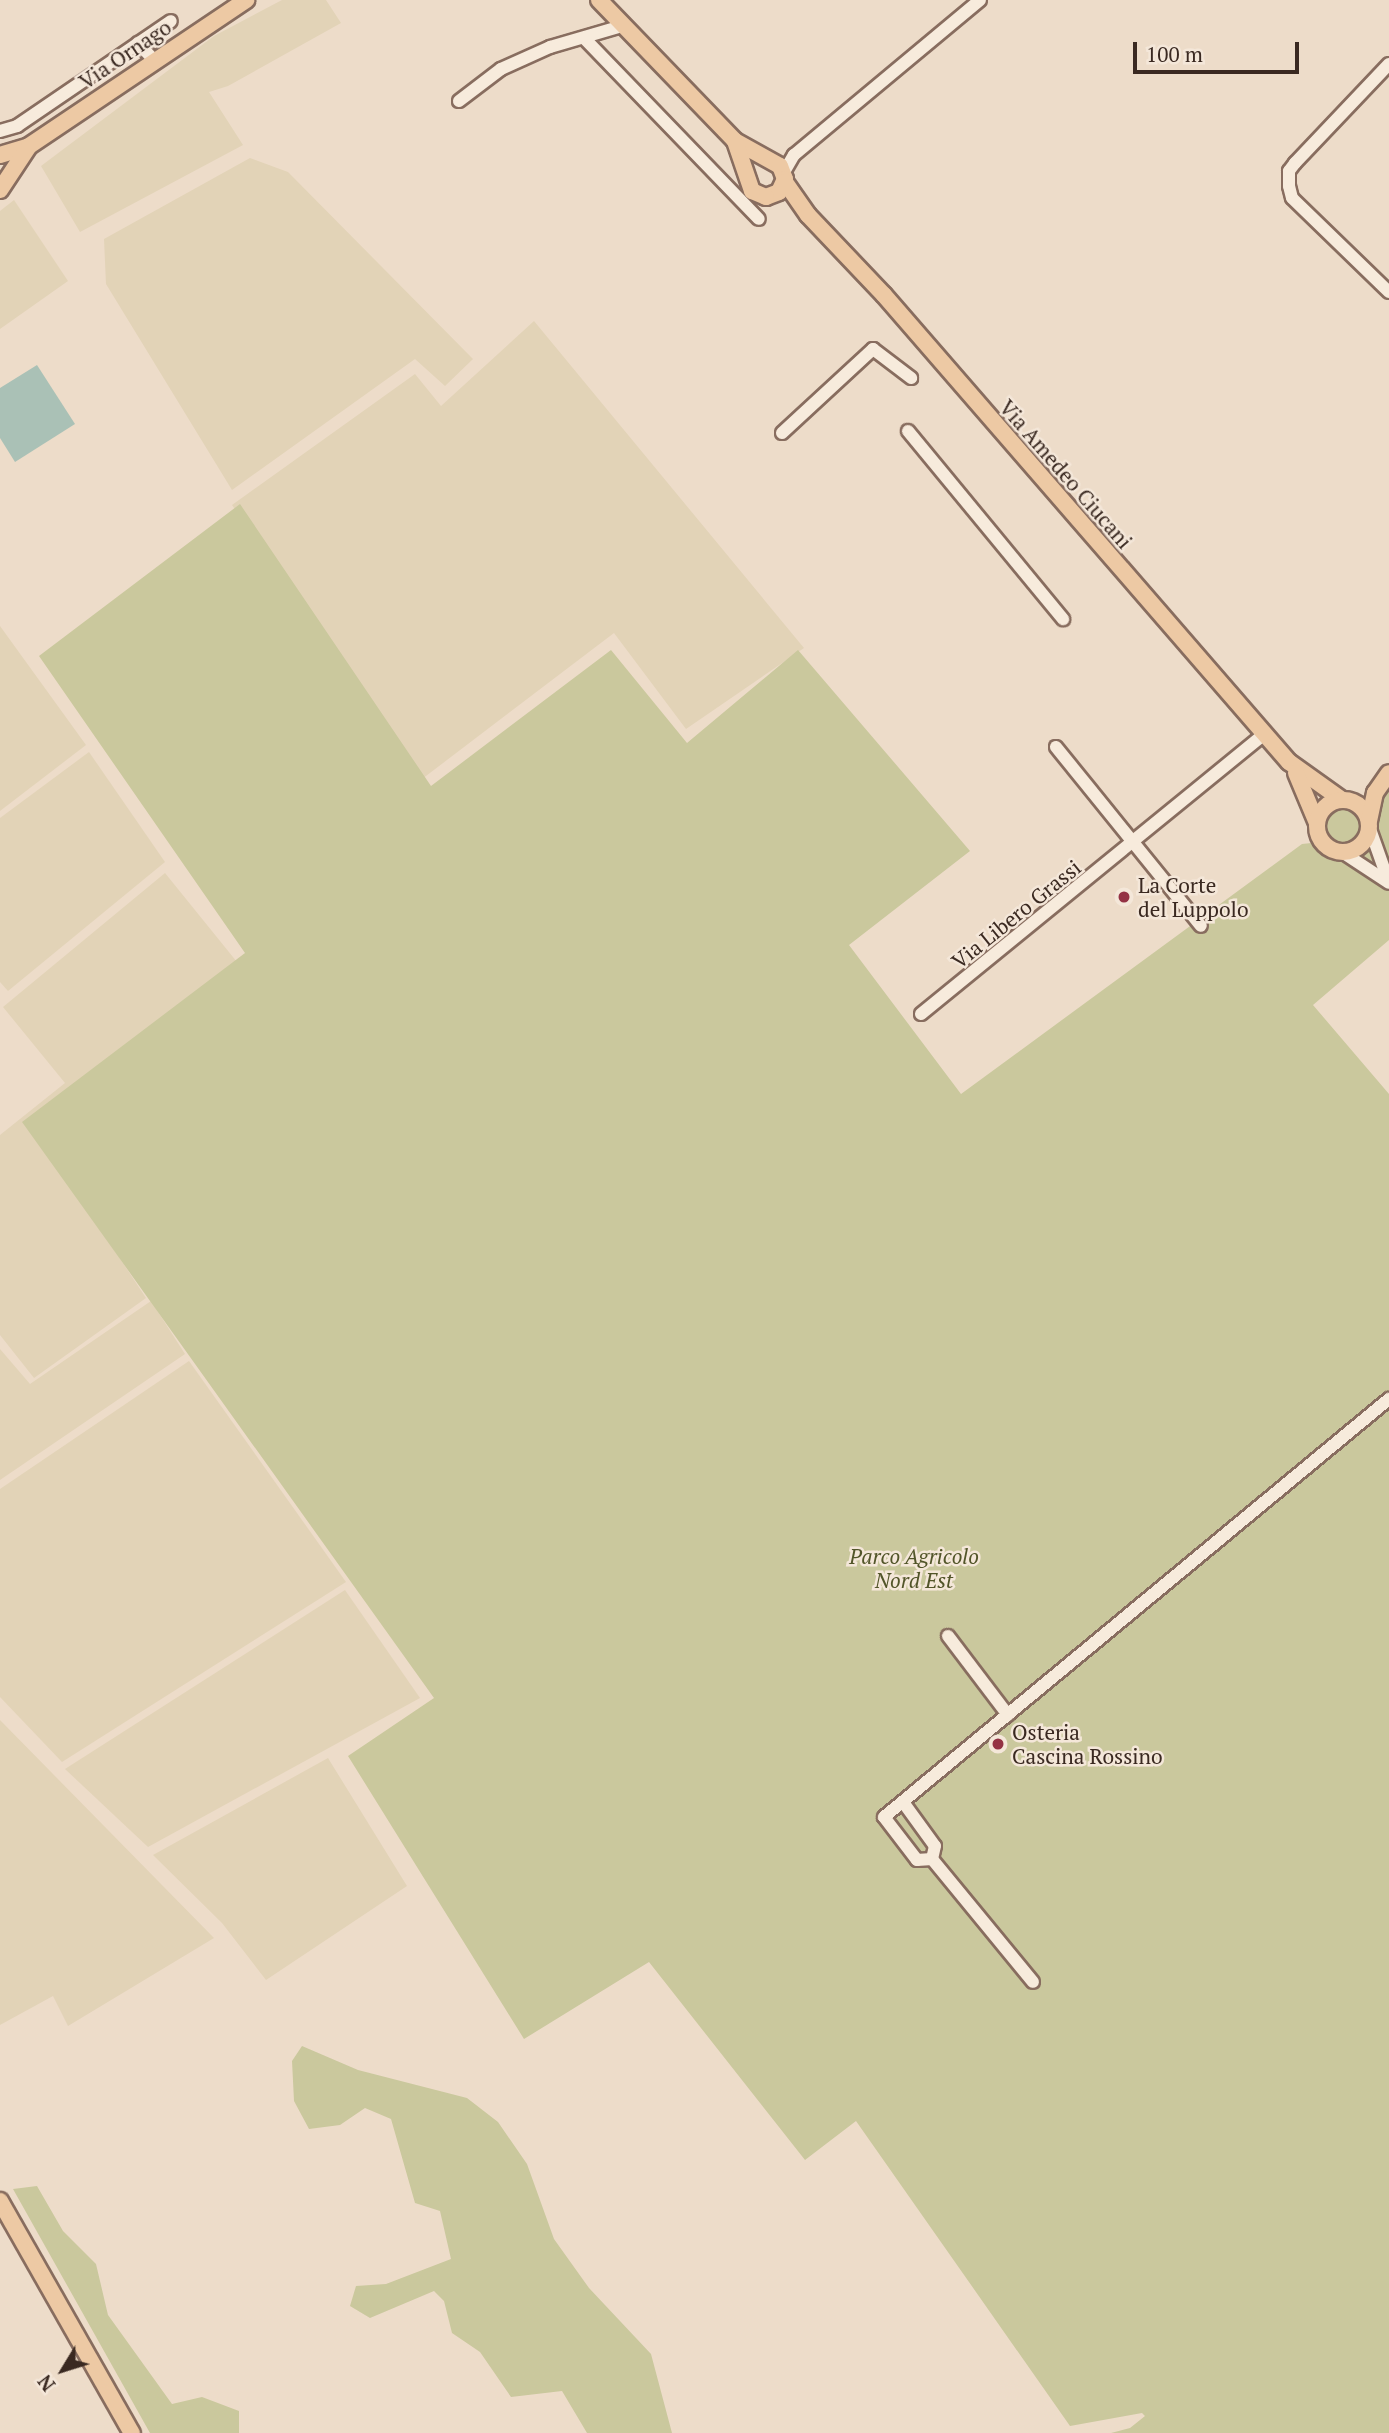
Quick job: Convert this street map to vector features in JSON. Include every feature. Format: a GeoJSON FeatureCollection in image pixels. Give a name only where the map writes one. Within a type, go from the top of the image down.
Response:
{"type":"FeatureCollection","features":[{"type":"Feature","properties":{"kind":"main road","name":"Via Ornago"},"geometry":{"type":"LineString","coordinates":[[0,182],[29,146],[246,0]]}},
{"type":"Feature","properties":{"kind":"main road","name":"Via Amedeo Ciucani"},"geometry":{"type":"LineString","coordinates":[[598,0],[735,141],[777,169],[808,215],[884,295],[1289,762],[1307,791],[1322,842],[1342,852]]}},
{"type":"Feature","properties":{"kind":"main road","name":"Via Amedeo Ciucani"},"geometry":{"type":"LineString","coordinates":[[735,141],[748,172],[752,191],[808,215]]}},
{"type":"Feature","properties":{"kind":"main road","name":"Via Ornago"},"geometry":{"type":"LineString","coordinates":[[0,155],[29,146]]}},
{"type":"Feature","properties":{"kind":"main road"},"geometry":{"type":"LineString","coordinates":[[748,172],[777,169],[771,197]]}},
{"type":"Feature","properties":{"kind":"main road","name":"Via Amedeo Ciucani"},"geometry":{"type":"LineString","coordinates":[[1289,762],[1344,800],[1361,806],[1369,825]]}},
{"type":"Feature","properties":{"kind":"main road"},"geometry":{"type":"LineString","coordinates":[[1317,823],[1326,806],[1344,800],[1386,776]]}},
{"type":"Feature","properties":{"kind":"main road"},"geometry":{"type":"LineString","coordinates":[[1342,852],[1360,846],[1369,825],[1375,793],[1386,776]]}},
{"type":"Feature","properties":{"kind":"main road"},"geometry":{"type":"LineString","coordinates":[[0,2201],[132,2433]]}},
{"type":"Feature","properties":{"kind":"street"},"geometry":{"type":"LineString","coordinates":[[777,169],[980,0]]}},
{"type":"Feature","properties":{"kind":"street"},"geometry":{"type":"LineString","coordinates":[[0,131],[17,126],[171,21]]}},
{"type":"Feature","properties":{"kind":"street"},"geometry":{"type":"LineString","coordinates":[[458,101],[501,69],[551,47],[622,26]]}},
{"type":"Feature","properties":{"kind":"street"},"geometry":{"type":"LineString","coordinates":[[585,39],[759,219]]}},
{"type":"Feature","properties":{"kind":"street"},"geometry":{"type":"LineString","coordinates":[[138,43],[154,60]]}},
{"type":"Feature","properties":{"kind":"street"},"geometry":{"type":"LineString","coordinates":[[1389,64],[1295,163],[1289,172],[1289,186],[1293,198],[1389,292]]}},
{"type":"Feature","properties":{"kind":"street"},"geometry":{"type":"LineString","coordinates":[[782,433],[873,349],[911,377]]}},
{"type":"Feature","properties":{"kind":"street"},"geometry":{"type":"LineString","coordinates":[[908,431],[1063,619]]}},
{"type":"Feature","properties":{"kind":"street","name":"Via Libero Grassi"},"geometry":{"type":"LineString","coordinates":[[921,1014],[1135,844],[1265,734]]}},
{"type":"Feature","properties":{"kind":"street"},"geometry":{"type":"LineString","coordinates":[[1056,747],[1201,926]]}},
{"type":"Feature","properties":{"kind":"street","name":"Via Amedeo Ciucani"},"geometry":{"type":"LineString","coordinates":[[1369,825],[1389,881]]}},
{"type":"Feature","properties":{"kind":"street","name":"Via Amedeo Ciucani"},"geometry":{"type":"LineString","coordinates":[[1342,852],[1389,881]]}},
{"type":"Feature","properties":{"kind":"street"},"geometry":{"type":"LineString","coordinates":[[932,1859],[917,1860],[884,1817],[1389,1399]]}},
{"type":"Feature","properties":{"kind":"street"},"geometry":{"type":"LineString","coordinates":[[948,1636],[1008,1715]]}},
{"type":"Feature","properties":{"kind":"street"},"geometry":{"type":"LineString","coordinates":[[903,1802],[935,1846],[932,1859]]}},
{"type":"Feature","properties":{"kind":"street"},"geometry":{"type":"LineString","coordinates":[[932,1859],[1032,1982]]}},
{"type":"Feature","properties":{"kind":"shaded area"},"geometry":{"type":"Polygon","coordinates":[[[282,0],[326,0],[341,23],[228,86],[209,92],[243,145],[80,232],[41,166],[214,36],[282,0]]]}},
{"type":"Feature","properties":{"kind":"shaded area"},"geometry":{"type":"Polygon","coordinates":[[[250,158],[288,172],[473,359],[445,386],[415,359],[232,490],[106,284],[104,239],[250,158]]]}},
{"type":"Feature","properties":{"kind":"shaded area"},"geometry":{"type":"Polygon","coordinates":[[[14,200],[68,281],[0,329],[0,211],[14,200]]]}},
{"type":"Feature","properties":{"kind":"shaded area"},"geometry":{"type":"Polygon","coordinates":[[[534,321],[804,648],[686,729],[614,633],[422,779],[232,505],[415,374],[441,406],[534,321]]]}},
{"type":"Feature","properties":{"kind":"shaded area"},"geometry":{"type":"Polygon","coordinates":[[[37,365],[75,424],[15,462],[0,438],[0,388],[37,365]]]}},
{"type":"Feature","properties":{"kind":"shaded area"},"geometry":{"type":"Polygon","coordinates":[[[0,626],[86,745],[0,811],[0,626]]]}},
{"type":"Feature","properties":{"kind":"shaded area"},"geometry":{"type":"Polygon","coordinates":[[[89,752],[165,862],[8,991],[0,982],[0,818],[89,752]]]}},
{"type":"Feature","properties":{"kind":"shaded area"},"geometry":{"type":"Polygon","coordinates":[[[165,873],[266,998],[51,1154],[146,1298],[34,1378],[0,1335],[0,1135],[65,1083],[3,1007],[165,873]]]}},
{"type":"Feature","properties":{"kind":"shaded area"},"geometry":{"type":"Polygon","coordinates":[[[151,1301],[185,1354],[0,1480],[0,1349],[30,1384],[151,1301]]]}},
{"type":"Feature","properties":{"kind":"shaded area"},"geometry":{"type":"Polygon","coordinates":[[[189,1361],[346,1582],[62,1762],[0,1697],[0,1489],[189,1361]]]}},
{"type":"Feature","properties":{"kind":"shaded area"},"geometry":{"type":"Polygon","coordinates":[[[345,1590],[420,1698],[148,1847],[65,1769],[345,1590]]]}},
{"type":"Feature","properties":{"kind":"shaded area"},"geometry":{"type":"Polygon","coordinates":[[[0,1720],[214,1938],[68,2026],[53,1996],[0,2025],[0,1720]]]}},
{"type":"Feature","properties":{"kind":"shaded area"},"geometry":{"type":"Polygon","coordinates":[[[328,1758],[407,1886],[266,1980],[222,1923],[153,1855],[328,1758]]]}},
{"type":"Feature","properties":{"kind":"green space","name":"Parco Agricolo Nord Est"},"geometry":{"type":"Polygon","coordinates":[[[240,504],[431,786],[611,650],[687,743],[798,650],[970,851],[849,945],[961,1094],[1302,844],[1330,841],[1324,827],[1328,814],[1348,807],[1389,777],[1389,940],[1313,1005],[1389,1094],[1389,2433],[1111,2433],[1130,2428],[1145,2416],[1142,2413],[1070,2426],[856,2121],[805,2160],[649,1962],[524,2039],[348,1756],[434,1698],[22,1122],[245,953],[39,656],[240,504]]]}},
{"type":"Feature","properties":{"kind":"green space"},"geometry":{"type":"Polygon","coordinates":[[[302,2046],[358,2070],[467,2098],[498,2122],[527,2164],[554,2239],[589,2288],[651,2354],[672,2433],[587,2433],[562,2391],[511,2397],[480,2352],[452,2333],[444,2301],[434,2291],[370,2318],[350,2306],[356,2286],[386,2284],[451,2259],[440,2211],[415,2203],[391,2119],[365,2108],[340,2125],[309,2129],[294,2101],[292,2061],[302,2046]]]}},
{"type":"Feature","properties":{"kind":"green space"},"geometry":{"type":"Polygon","coordinates":[[[37,2186],[63,2231],[96,2264],[108,2315],[172,2404],[202,2397],[239,2411],[239,2433],[150,2433],[13,2189],[37,2186]]]}},
{"type":"Feature","properties":{"kind":"place","name":"La Corte del Luppolo"},"geometry":{"type":"Point","coordinates":[1124,897]}},
{"type":"Feature","properties":{"kind":"place","name":"Osteria Cascina Rossino"},"geometry":{"type":"Point","coordinates":[998,1744]}}]}
